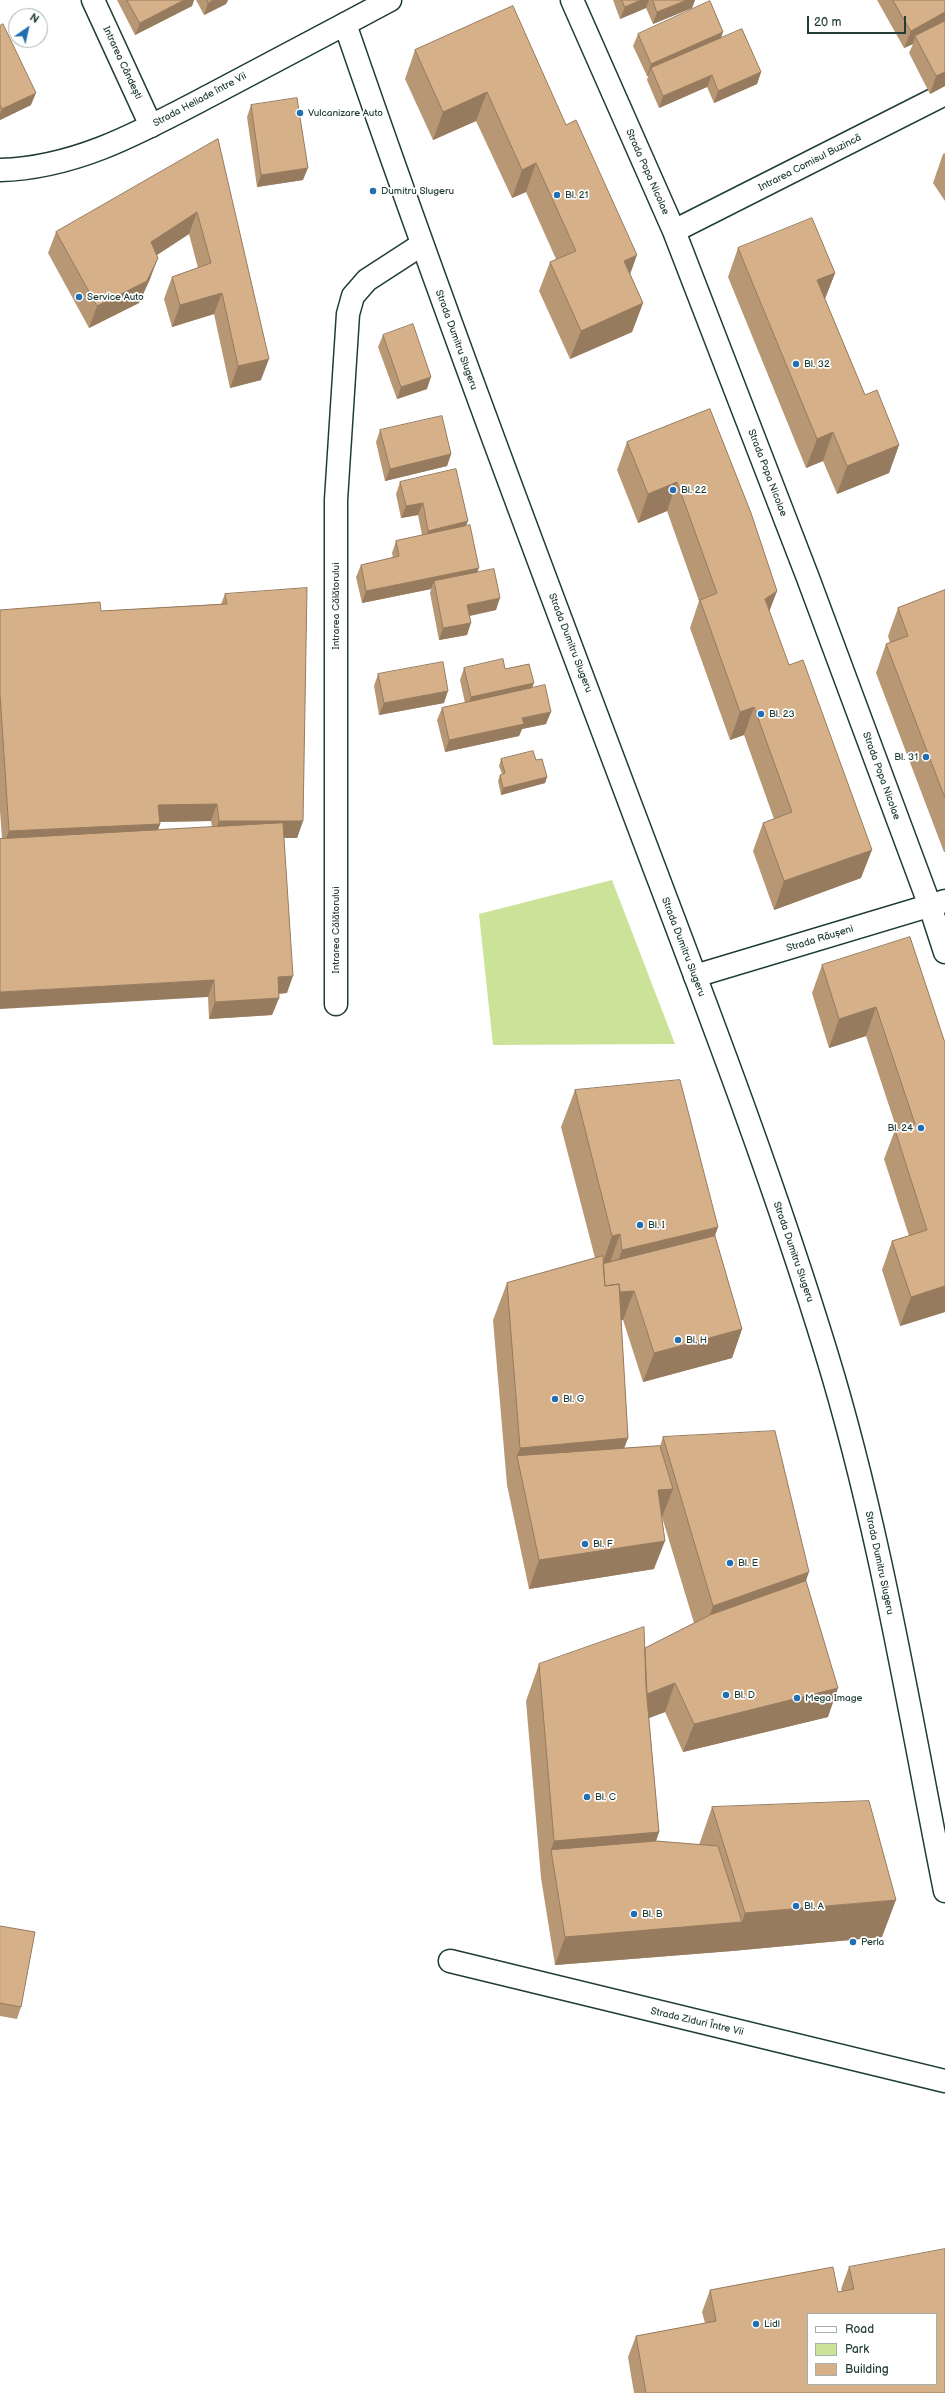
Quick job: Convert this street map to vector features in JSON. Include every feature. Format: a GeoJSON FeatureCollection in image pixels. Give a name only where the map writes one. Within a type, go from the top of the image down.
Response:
{"type":"FeatureCollection","features":[{"type":"Feature","properties":{"kind":"street","name":"Intrarea Cândești"},"geometry":{"type":"LineString","coordinates":[[93,0],[151,126]]}},
{"type":"Feature","properties":{"kind":"street","name":"Strada Heliade între Vii"},"geometry":{"type":"LineString","coordinates":[[0,170],[30,169],[66,161],[151,126],[390,0]]}},
{"type":"Feature","properties":{"kind":"street","name":"Strada Popa Nicolae"},"geometry":{"type":"LineString","coordinates":[[572,0],[674,231],[805,571],[938,904],[945,952]]}},
{"type":"Feature","properties":{"kind":"street","name":"Strada Dumitru Slugeru"},"geometry":{"type":"LineString","coordinates":[[346,24],[421,245],[742,1105],[802,1278],[851,1437],[874,1531],[945,1891]]}},
{"type":"Feature","properties":{"kind":"street","name":"Intrarea Comisul Buzincă"},"geometry":{"type":"LineString","coordinates":[[674,231],[806,166],[945,94]]}},
{"type":"Feature","properties":{"kind":"street","name":"Intrarea Călătorului"},"geometry":{"type":"LineString","coordinates":[[336,1004],[336,500],[348,314],[353,296],[367,280],[421,245]]}},
{"type":"Feature","properties":{"kind":"street","name":"Strada Răușeni"},"geometry":{"type":"LineString","coordinates":[[694,976],[938,904]]}},
{"type":"Feature","properties":{"kind":"street","name":"Strada Ziduri Între Vii"},"geometry":{"type":"LineString","coordinates":[[450,1961],[945,2081]]}},
{"type":"Feature","properties":{"kind":"green space"},"geometry":{"type":"Polygon","coordinates":[[[612,880],[675,1044],[493,1045],[479,914],[612,880]]]}},
{"type":"Feature","properties":{"kind":"building"},"geometry":{"type":"Polygon","coordinates":[[[127,0],[184,0],[140,23],[127,0]]]}},
{"type":"Feature","properties":{"kind":"building"},"geometry":{"type":"Polygon","coordinates":[[[207,0],[214,0],[208,3],[207,0]]]}},
{"type":"Feature","properties":{"kind":"building"},"geometry":{"type":"Polygon","coordinates":[[[622,0],[641,0],[625,7],[622,0]]]}},
{"type":"Feature","properties":{"kind":"building"},"geometry":{"type":"Polygon","coordinates":[[[653,0],[687,0],[657,12],[653,0]]]}},
{"type":"Feature","properties":{"kind":"building"},"geometry":{"type":"Polygon","coordinates":[[[893,0],[945,0],[945,12],[911,31],[893,0]]]}},
{"type":"Feature","properties":{"kind":"building"},"geometry":{"type":"Polygon","coordinates":[[[710,1],[723,32],[651,64],[638,34],[710,1]]]}},
{"type":"Feature","properties":{"kind":"building","name":"Bl. 21"},"geometry":{"type":"Polygon","coordinates":[[[513,6],[566,125],[576,120],[637,255],[624,261],[643,303],[581,331],[550,262],[576,251],[536,163],[522,170],[487,92],[443,112],[415,50],[513,6]]]}},
{"type":"Feature","properties":{"kind":"building"},"geometry":{"type":"Polygon","coordinates":[[[945,21],[945,72],[936,76],[915,36],[945,21]]]}},
{"type":"Feature","properties":{"kind":"building"},"geometry":{"type":"Polygon","coordinates":[[[3,24],[8,34],[8,48],[14,48],[36,93],[2,109],[0,105],[0,26],[3,24]]]}},
{"type":"Feature","properties":{"kind":"building"},"geometry":{"type":"Polygon","coordinates":[[[742,29],[761,72],[718,91],[712,75],[663,96],[651,68],[742,29]]]}},
{"type":"Feature","properties":{"kind":"building"},"geometry":{"type":"Polygon","coordinates":[[[297,98],[308,168],[261,175],[251,105],[297,98]]]}},
{"type":"Feature","properties":{"kind":"building"},"geometry":{"type":"Polygon","coordinates":[[[218,139],[269,359],[238,366],[222,293],[180,305],[172,277],[211,263],[197,212],[151,242],[158,258],[147,281],[97,306],[56,232],[218,139]]]}},
{"type":"Feature","properties":{"kind":"building","name":"Bl. 32"},"geometry":{"type":"Polygon","coordinates":[[[812,218],[835,273],[817,280],[865,395],[877,390],[899,445],[847,466],[833,432],[817,439],[738,248],[812,218]]]}},
{"type":"Feature","properties":{"kind":"building"},"geometry":{"type":"Polygon","coordinates":[[[413,324],[431,377],[401,387],[383,335],[413,324]]]}},
{"type":"Feature","properties":{"kind":"building"},"geometry":{"type":"Polygon","coordinates":[[[710,409],[751,513],[777,591],[765,599],[789,665],[803,660],[872,850],[784,881],[763,823],[792,812],[754,707],[740,712],[700,600],[717,593],[677,482],[648,494],[627,442],[710,409]]]}},
{"type":"Feature","properties":{"kind":"building"},"geometry":{"type":"Polygon","coordinates":[[[442,416],[451,454],[390,469],[380,430],[442,416]]]}},
{"type":"Feature","properties":{"kind":"building"},"geometry":{"type":"Polygon","coordinates":[[[456,469],[468,521],[428,531],[423,503],[406,506],[400,482],[456,469]]]}},
{"type":"Feature","properties":{"kind":"building"},"geometry":{"type":"Polygon","coordinates":[[[470,525],[479,568],[366,591],[361,565],[399,556],[396,541],[470,525]]]}},
{"type":"Feature","properties":{"kind":"building"},"geometry":{"type":"Polygon","coordinates":[[[494,569],[500,598],[467,605],[471,623],[443,628],[434,581],[494,569]]]}},
{"type":"Feature","properties":{"kind":"building"},"geometry":{"type":"Polygon","coordinates":[[[307,588],[303,821],[219,821],[217,804],[158,805],[160,824],[9,831],[0,694],[0,610],[100,602],[101,611],[227,604],[225,594],[307,588]]]}},
{"type":"Feature","properties":{"kind":"building","name":"Bl. 31"},"geometry":{"type":"Polygon","coordinates":[[[945,590],[945,798],[886,644],[908,636],[898,608],[945,590]]]}},
{"type":"Feature","properties":{"kind":"building"},"geometry":{"type":"Polygon","coordinates":[[[503,659],[505,669],[529,664],[534,683],[471,697],[464,668],[503,659]]]}},
{"type":"Feature","properties":{"kind":"building"},"geometry":{"type":"Polygon","coordinates":[[[443,662],[448,691],[384,703],[378,674],[443,662]]]}},
{"type":"Feature","properties":{"kind":"building"},"geometry":{"type":"Polygon","coordinates":[[[545,685],[551,712],[522,718],[524,724],[449,740],[442,708],[545,685]]]}},
{"type":"Feature","properties":{"kind":"building"},"geometry":{"type":"Polygon","coordinates":[[[533,751],[536,760],[542,759],[547,777],[503,788],[500,775],[505,773],[501,759],[533,751]]]}},
{"type":"Feature","properties":{"kind":"building"},"geometry":{"type":"Polygon","coordinates":[[[283,823],[293,976],[278,977],[279,998],[215,1002],[214,980],[0,992],[0,839],[283,823]]]}},
{"type":"Feature","properties":{"kind":"building","name":"Bl. 24"},"geometry":{"type":"Polygon","coordinates":[[[910,937],[945,1043],[945,1286],[911,1297],[892,1241],[927,1230],[895,1130],[915,1124],[876,1007],[839,1019],[822,965],[910,937]]]}},
{"type":"Feature","properties":{"kind":"building","name":"Bl. I"},"geometry":{"type":"Polygon","coordinates":[[[680,1080],[718,1227],[622,1250],[620,1234],[612,1236],[575,1090],[680,1080]]]}},
{"type":"Feature","properties":{"kind":"building"},"geometry":{"type":"Polygon","coordinates":[[[715,1236],[742,1329],[654,1353],[634,1291],[620,1292],[619,1284],[605,1286],[603,1264],[715,1236]]]}},
{"type":"Feature","properties":{"kind":"building","name":"Bl. G"},"geometry":{"type":"Polygon","coordinates":[[[603,1256],[605,1286],[619,1284],[628,1438],[520,1448],[507,1283],[603,1256]]]}},
{"type":"Feature","properties":{"kind":"building","name":"Bl. E"},"geometry":{"type":"Polygon","coordinates":[[[775,1431],[809,1572],[713,1606],[663,1437],[775,1431]]]}},
{"type":"Feature","properties":{"kind":"building","name":"Bl. F"},"geometry":{"type":"Polygon","coordinates":[[[660,1446],[673,1489],[658,1490],[665,1541],[539,1560],[517,1456],[660,1446]]]}},
{"type":"Feature","properties":{"kind":"building","name":"Bl. D"},"geometry":{"type":"Polygon","coordinates":[[[806,1581],[838,1688],[694,1724],[675,1683],[647,1694],[645,1648],[710,1615],[806,1581]]]}},
{"type":"Feature","properties":{"kind":"building","name":"Bl. C"},"geometry":{"type":"Polygon","coordinates":[[[644,1627],[646,1687],[659,1832],[554,1841],[539,1664],[644,1627]]]}},
{"type":"Feature","properties":{"kind":"building"},"geometry":{"type":"Polygon","coordinates":[[[869,1801],[896,1900],[745,1913],[712,1807],[869,1801]]]}},
{"type":"Feature","properties":{"kind":"building","name":"Bl. B"},"geometry":{"type":"Polygon","coordinates":[[[656,1841],[718,1846],[742,1922],[565,1937],[551,1850],[656,1841]]]}},
{"type":"Feature","properties":{"kind":"building"},"geometry":{"type":"Polygon","coordinates":[[[0,1926],[35,1932],[21,2007],[0,2003],[0,1926]]]}},
{"type":"Feature","properties":{"kind":"building","name":"Lidl"},"geometry":{"type":"Polygon","coordinates":[[[945,2249],[945,2393],[646,2393],[636,2336],[716,2321],[710,2290],[833,2267],[838,2292],[854,2289],[849,2267],[945,2249]]]}},
{"type":"Feature","properties":{"kind":"place","name":"Vulcanizare Auto"},"geometry":{"type":"Point","coordinates":[300,113]}},
{"type":"Feature","properties":{"kind":"place","name":"Dumitru Slugeru"},"geometry":{"type":"Point","coordinates":[373,191]}},
{"type":"Feature","properties":{"kind":"place","name":"Bl. 21"},"geometry":{"type":"Point","coordinates":[557,195]}},
{"type":"Feature","properties":{"kind":"place","name":"Service Auto"},"geometry":{"type":"Point","coordinates":[79,297]}},
{"type":"Feature","properties":{"kind":"place","name":"Bl. 32"},"geometry":{"type":"Point","coordinates":[796,364]}},
{"type":"Feature","properties":{"kind":"place","name":"Bl. 22"},"geometry":{"type":"Point","coordinates":[673,490]}},
{"type":"Feature","properties":{"kind":"place","name":"Bl. 23"},"geometry":{"type":"Point","coordinates":[761,714]}},
{"type":"Feature","properties":{"kind":"place","name":"Bl. 31"},"geometry":{"type":"Point","coordinates":[926,757]}},
{"type":"Feature","properties":{"kind":"place","name":"Bl. 24"},"geometry":{"type":"Point","coordinates":[921,1128]}},
{"type":"Feature","properties":{"kind":"place","name":"Bl. I"},"geometry":{"type":"Point","coordinates":[640,1225]}},
{"type":"Feature","properties":{"kind":"place","name":"Bl. H"},"geometry":{"type":"Point","coordinates":[678,1340]}},
{"type":"Feature","properties":{"kind":"place","name":"Bl. G"},"geometry":{"type":"Point","coordinates":[555,1399]}},
{"type":"Feature","properties":{"kind":"place","name":"Bl. F"},"geometry":{"type":"Point","coordinates":[585,1544]}},
{"type":"Feature","properties":{"kind":"place","name":"Bl. E"},"geometry":{"type":"Point","coordinates":[730,1563]}},
{"type":"Feature","properties":{"kind":"place","name":"Bl. D"},"geometry":{"type":"Point","coordinates":[726,1695]}},
{"type":"Feature","properties":{"kind":"place","name":"Mega Image"},"geometry":{"type":"Point","coordinates":[797,1698]}},
{"type":"Feature","properties":{"kind":"place","name":"Bl. C"},"geometry":{"type":"Point","coordinates":[587,1797]}},
{"type":"Feature","properties":{"kind":"place","name":"Bl. A"},"geometry":{"type":"Point","coordinates":[796,1906]}},
{"type":"Feature","properties":{"kind":"place","name":"Bl. B"},"geometry":{"type":"Point","coordinates":[634,1914]}},
{"type":"Feature","properties":{"kind":"place","name":"Perla"},"geometry":{"type":"Point","coordinates":[853,1942]}},
{"type":"Feature","properties":{"kind":"place","name":"Lidl"},"geometry":{"type":"Point","coordinates":[756,2324]}}]}
